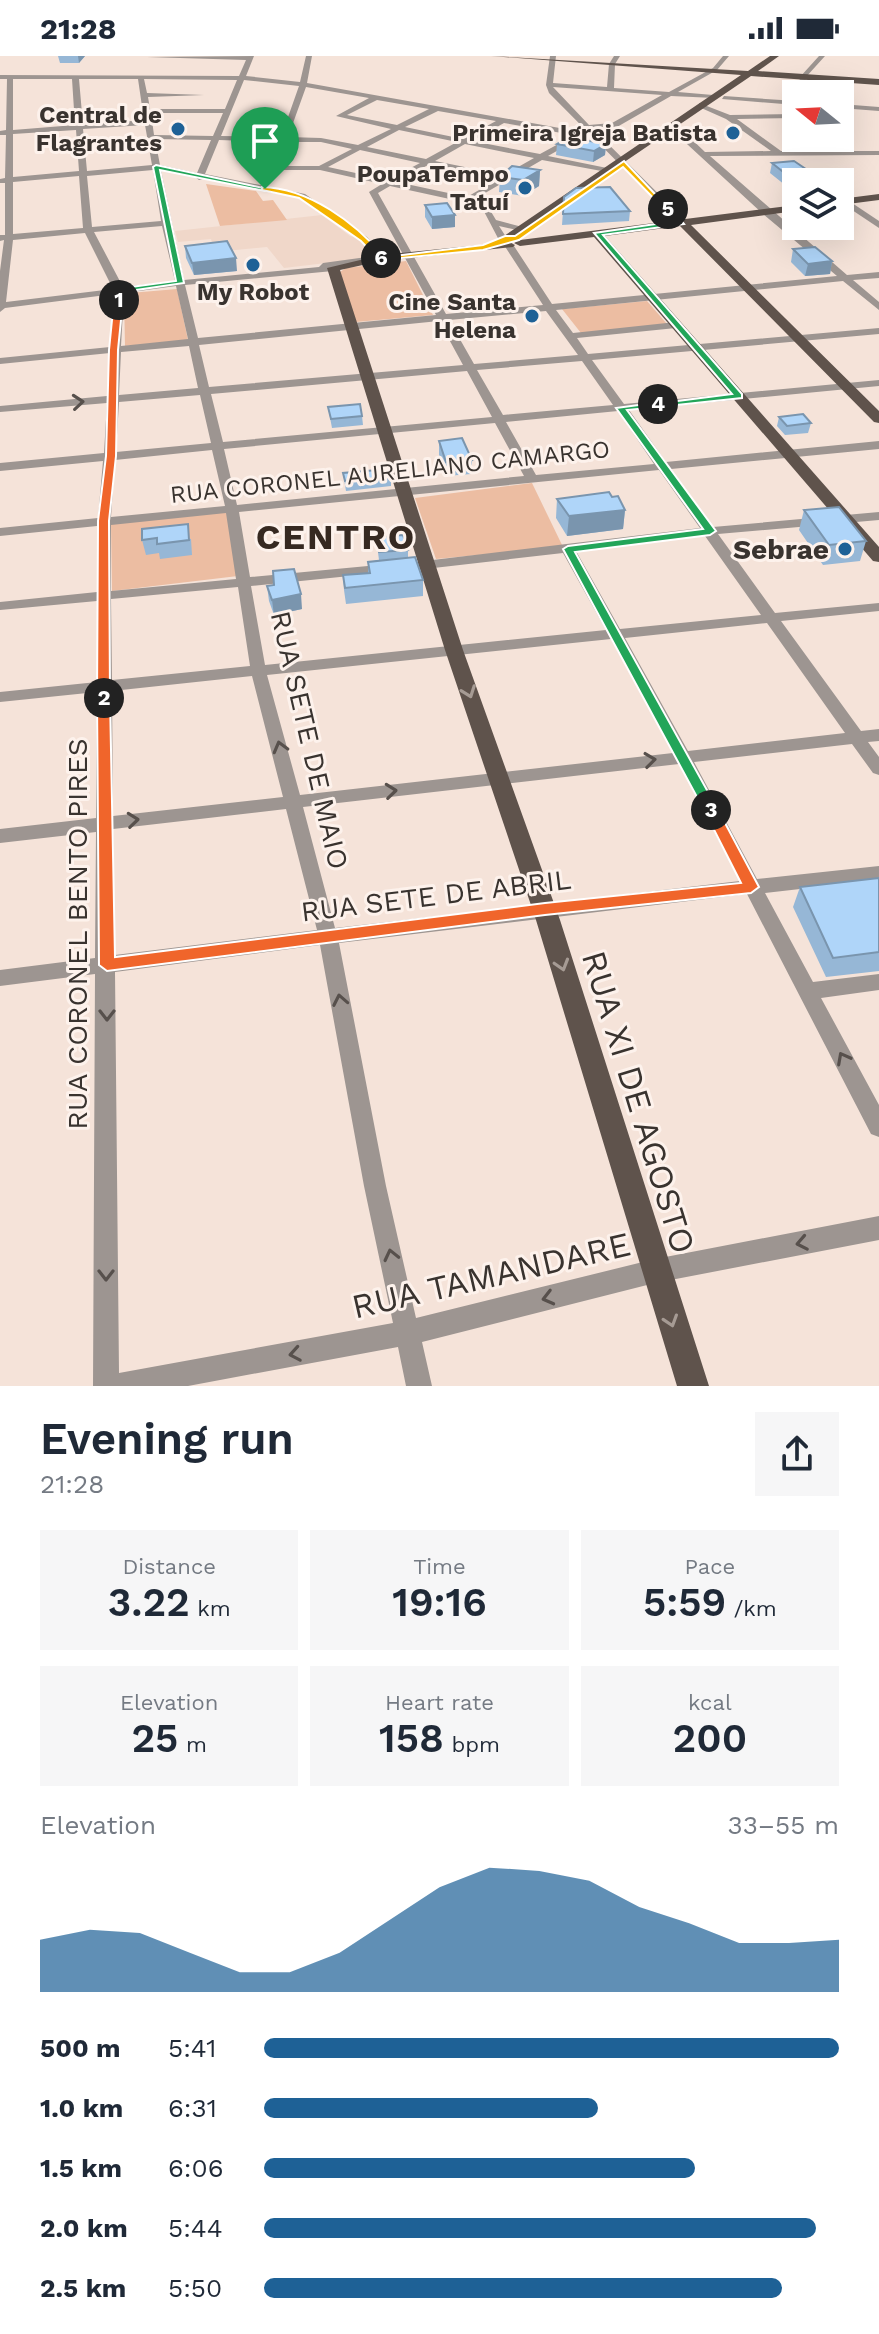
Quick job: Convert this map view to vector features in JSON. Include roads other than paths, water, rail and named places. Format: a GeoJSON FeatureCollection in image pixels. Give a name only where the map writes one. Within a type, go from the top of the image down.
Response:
{"type":"FeatureCollection","features":[{"type":"Feature","properties":{"kind":"main road"},"geometry":{"type":"LineString","coordinates":[[495,56],[614,61],[879,82]]}},
{"type":"Feature","properties":{"kind":"main road"},"geometry":{"type":"LineString","coordinates":[[530,56],[553,58]]}},
{"type":"Feature","properties":{"kind":"main road"},"geometry":{"type":"LineString","coordinates":[[755,73],[775,56]]}},
{"type":"Feature","properties":{"kind":"main road"},"geometry":{"type":"LineString","coordinates":[[514,239],[622,162],[782,56]]}},
{"type":"Feature","properties":{"kind":"main road"},"geometry":{"type":"LineString","coordinates":[[514,239],[604,170],[622,162]]}},
{"type":"Feature","properties":{"kind":"main road"},"geometry":{"type":"LineString","coordinates":[[854,200],[879,197]]}},
{"type":"Feature","properties":{"kind":"main road"},"geometry":{"type":"LineString","coordinates":[[333,268],[483,247],[514,239],[548,240],[782,210]]}},
{"type":"Feature","properties":{"kind":"main road"},"geometry":{"type":"LineString","coordinates":[[682,222],[879,419]]}},
{"type":"Feature","properties":{"kind":"main road"},"geometry":{"type":"LineString","coordinates":[[597,233],[879,557]]}},
{"type":"Feature","properties":{"kind":"main road"},"geometry":{"type":"LineString","coordinates":[[333,268],[409,256]]}},
{"type":"Feature","properties":{"kind":"main road"},"geometry":{"type":"LineString","coordinates":[[333,268],[403,493]]}},
{"type":"Feature","properties":{"kind":"main road","name":"RUA XI DE AGOSTO"},"geometry":{"type":"LineString","coordinates":[[403,493],[454,650],[545,909],[693,1386]]}},
{"type":"Feature","properties":{"kind":"street"},"geometry":{"type":"LineString","coordinates":[[265,189],[285,140],[309,56]]}},
{"type":"Feature","properties":{"kind":"street"},"geometry":{"type":"LineString","coordinates":[[275,168],[320,168],[468,200],[568,141],[614,125],[673,95],[714,70],[726,56]]}},
{"type":"Feature","properties":{"kind":"street"},"geometry":{"type":"LineString","coordinates":[[803,80],[822,56]]}},
{"type":"Feature","properties":{"kind":"street"},"geometry":{"type":"LineString","coordinates":[[140,78],[151,57],[250,57],[244,79],[199,178]]}},
{"type":"Feature","properties":{"kind":"street"},"geometry":{"type":"LineString","coordinates":[[192,78],[202,57]]}},
{"type":"Feature","properties":{"kind":"street"},"geometry":{"type":"LineString","coordinates":[[553,58],[549,85],[565,109],[682,222]]}},
{"type":"Feature","properties":{"kind":"street"},"geometry":{"type":"LineString","coordinates":[[610,90],[614,61]]}},
{"type":"Feature","properties":{"kind":"street"},"geometry":{"type":"LineString","coordinates":[[0,78],[75,78]]}},
{"type":"Feature","properties":{"kind":"street"},"geometry":{"type":"LineString","coordinates":[[0,78],[244,79],[303,84],[587,132]]}},
{"type":"Feature","properties":{"kind":"street"},"geometry":{"type":"LineString","coordinates":[[75,78],[88,230],[119,290]]}},
{"type":"Feature","properties":{"kind":"street","name":"RUA SETE DE MAIO"},"geometry":{"type":"LineString","coordinates":[[140,78],[166,223],[232,509],[246,580],[258,669],[328,936],[375,1186],[419,1386]]}},
{"type":"Feature","properties":{"kind":"street"},"geometry":{"type":"LineString","coordinates":[[10,79],[5,132],[5,237],[0,307],[381,258]]}},
{"type":"Feature","properties":{"kind":"street"},"geometry":{"type":"LineString","coordinates":[[549,85],[673,95],[713,102],[782,103]]}},
{"type":"Feature","properties":{"kind":"street"},"geometry":{"type":"LineString","coordinates":[[0,94],[9,94]]}},
{"type":"Feature","properties":{"kind":"street"},"geometry":{"type":"LineString","coordinates":[[143,95],[201,95]]}},
{"type":"Feature","properties":{"kind":"street"},"geometry":{"type":"LineString","coordinates":[[377,97],[340,116],[604,170]]}},
{"type":"Feature","properties":{"kind":"street"},"geometry":{"type":"LineString","coordinates":[[713,102],[795,165]]}},
{"type":"Feature","properties":{"kind":"street"},"geometry":{"type":"LineString","coordinates":[[854,107],[879,109]]}},
{"type":"Feature","properties":{"kind":"street"},"geometry":{"type":"LineString","coordinates":[[320,168],[437,108]]}},
{"type":"Feature","properties":{"kind":"street"},"geometry":{"type":"LineString","coordinates":[[148,111],[229,111]]}},
{"type":"Feature","properties":{"kind":"street"},"geometry":{"type":"LineString","coordinates":[[518,113],[373,192],[532,479]]}},
{"type":"Feature","properties":{"kind":"street"},"geometry":{"type":"LineString","coordinates":[[729,117],[782,116]]}},
{"type":"Feature","properties":{"kind":"street"},"geometry":{"type":"LineString","coordinates":[[5,132],[150,122]]}},
{"type":"Feature","properties":{"kind":"street"},"geometry":{"type":"LineString","coordinates":[[674,130],[879,307]]}},
{"type":"Feature","properties":{"kind":"street"},"geometry":{"type":"LineString","coordinates":[[152,137],[321,140],[505,178]]}},
{"type":"Feature","properties":{"kind":"street"},"geometry":{"type":"LineString","coordinates":[[703,154],[879,153]]}},
{"type":"Feature","properties":{"kind":"street"},"geometry":{"type":"LineString","coordinates":[[4,181],[156,167],[199,178],[302,196],[364,239],[381,258]]}},
{"type":"Feature","properties":{"kind":"street"},"geometry":{"type":"LineString","coordinates":[[481,202],[494,222],[514,239],[570,336],[879,769]]}},
{"type":"Feature","properties":{"kind":"street"},"geometry":{"type":"LineString","coordinates":[[854,209],[879,225]]}},
{"type":"Feature","properties":{"kind":"street"},"geometry":{"type":"LineString","coordinates":[[494,222],[514,239]]}},
{"type":"Feature","properties":{"kind":"street"},"geometry":{"type":"LineString","coordinates":[[5,237],[166,223]]}},
{"type":"Feature","properties":{"kind":"street"},"geometry":{"type":"LineString","coordinates":[[293,270],[333,268]]}},
{"type":"Feature","properties":{"kind":"street"},"geometry":{"type":"LineString","coordinates":[[0,361],[879,275]]}},
{"type":"Feature","properties":{"kind":"street","name":"RUA CORONEL BENTO PIRES"},"geometry":{"type":"LineString","coordinates":[[106,1386],[104,521],[111,456],[113,350],[119,290]]}},
{"type":"Feature","properties":{"kind":"street"},"geometry":{"type":"LineString","coordinates":[[570,336],[676,325]]}},
{"type":"Feature","properties":{"kind":"street"},"geometry":{"type":"LineString","coordinates":[[0,409],[879,331]]}},
{"type":"Feature","properties":{"kind":"street"},"geometry":{"type":"LineString","coordinates":[[0,467],[879,383]]}},
{"type":"Feature","properties":{"kind":"street","name":"RUA CORONEL AURELIANO CAMARGO"},"geometry":{"type":"LineString","coordinates":[[0,532],[879,445]]}},
{"type":"Feature","properties":{"kind":"street"},"geometry":{"type":"LineString","coordinates":[[0,606],[427,565],[710,531],[879,516]]}},
{"type":"Feature","properties":{"kind":"street"},"geometry":{"type":"LineString","coordinates":[[568,549],[683,756],[879,1127]]}},
{"type":"Feature","properties":{"kind":"street"},"geometry":{"type":"LineString","coordinates":[[0,697],[879,607]]}},
{"type":"Feature","properties":{"kind":"street"},"geometry":{"type":"LineString","coordinates":[[0,836],[879,735]]}},
{"type":"Feature","properties":{"kind":"street","name":"RUA SETE DE ABRIL"},"geometry":{"type":"LineString","coordinates":[[0,978],[545,909],[879,873]]}},
{"type":"Feature","properties":{"kind":"street"},"geometry":{"type":"LineString","coordinates":[[808,991],[879,982]]}},
{"type":"Feature","properties":{"kind":"street","name":"RUA TAMANDARE"},"geometry":{"type":"LineString","coordinates":[[119,1386],[408,1333],[655,1271],[879,1228]]}},
{"type":"Feature","properties":{"kind":"place","name":"Central de Flagrantes"},"geometry":{"type":"Point","coordinates":[178,129]}},
{"type":"Feature","properties":{"kind":"place","name":"Primeira Igreja Batista"},"geometry":{"type":"Point","coordinates":[733,133]}},
{"type":"Feature","properties":{"kind":"place","name":"PoupaTempo Tatuí"},"geometry":{"type":"Point","coordinates":[525,188]}},
{"type":"Feature","properties":{"kind":"place","name":"My Robot"},"geometry":{"type":"Point","coordinates":[253,265]}},
{"type":"Feature","properties":{"kind":"place","name":"Cine Santa Helena"},"geometry":{"type":"Point","coordinates":[532,316]}},
{"type":"Feature","properties":{"kind":"place","name":"Sebrae"},"geometry":{"type":"Point","coordinates":[845,549]}},
{"type":"Feature","properties":{"kind":"district","name":"CENTRO"},"geometry":{"type":"Point","coordinates":[336,536]}}]}
